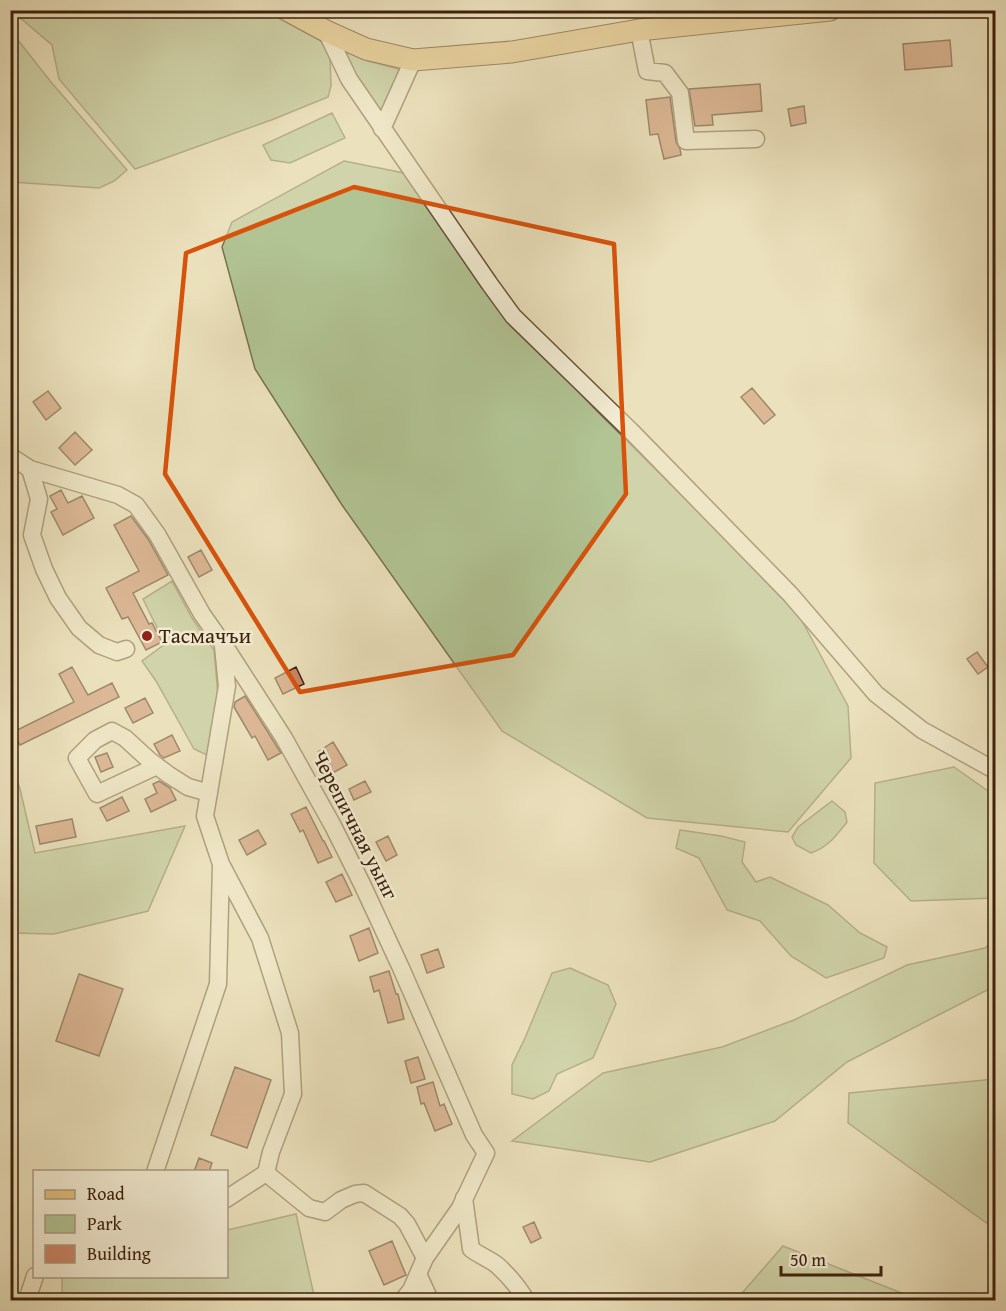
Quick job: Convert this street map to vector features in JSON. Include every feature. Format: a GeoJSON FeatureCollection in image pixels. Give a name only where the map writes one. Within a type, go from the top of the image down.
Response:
{"type":"FeatureCollection","features":[{"type":"Feature","properties":{"kind":"main road"},"geometry":{"type":"LineString","coordinates":[[287,10],[366,49],[413,60],[512,52],[639,30],[830,10]]}},
{"type":"Feature","properties":{"kind":"street"},"geometry":{"type":"LineString","coordinates":[[639,30],[647,71],[665,73],[680,93],[686,141],[756,139]]}},
{"type":"Feature","properties":{"kind":"street"},"geometry":{"type":"LineString","coordinates":[[326,31],[349,79],[513,316],[632,432],[790,594],[876,694],[922,730],[996,771]]}},
{"type":"Feature","properties":{"kind":"street"},"geometry":{"type":"LineString","coordinates":[[382,129],[413,60]]}},
{"type":"Feature","properties":{"kind":"street","name":"Черепичная уынг"},"geometry":{"type":"LineString","coordinates":[[10,456],[30,469],[118,495],[136,506],[157,534],[202,614],[284,738],[362,884],[474,1135],[486,1153],[460,1208],[425,1258],[411,1290],[403,1300]]}},
{"type":"Feature","properties":{"kind":"street"},"geometry":{"type":"LineString","coordinates":[[30,469],[39,499],[32,535],[44,569],[58,598],[79,628],[99,645],[117,652],[126,649]]}},
{"type":"Feature","properties":{"kind":"street"},"geometry":{"type":"LineString","coordinates":[[222,642],[227,686],[206,816],[221,864],[260,938],[290,1033],[293,1094],[270,1152],[266,1173],[228,1198]]}},
{"type":"Feature","properties":{"kind":"street"},"geometry":{"type":"LineString","coordinates":[[157,766],[97,794],[77,759],[95,740],[112,731],[125,738],[157,766],[188,787],[209,794]]}},
{"type":"Feature","properties":{"kind":"street"},"geometry":{"type":"LineString","coordinates":[[156,1170],[218,984],[221,864]]}},
{"type":"Feature","properties":{"kind":"street"},"geometry":{"type":"LineString","coordinates":[[266,1173],[309,1208],[325,1212],[341,1200],[364,1193],[400,1216],[407,1224],[425,1258]]}},
{"type":"Feature","properties":{"kind":"street"},"geometry":{"type":"LineString","coordinates":[[464,1198],[471,1249],[495,1264],[526,1300]]}},
{"type":"Feature","properties":{"kind":"street"},"geometry":{"type":"LineString","coordinates":[[418,1274],[430,1300]]}},
{"type":"Feature","properties":{"kind":"street"},"geometry":{"type":"LineString","coordinates":[[27,1300],[34,1278]]}},
{"type":"Feature","properties":{"kind":"highlighted area"},"geometry":{"type":"Polygon","coordinates":[[[354,187],[614,244],[626,494],[513,655],[300,692],[165,474],[186,253],[354,187]]]}},
{"type":"Feature","properties":{"kind":"green space"},"geometry":{"type":"Polygon","coordinates":[[[12,11],[266,11],[321,41],[330,57],[331,86],[328,97],[135,169],[59,79],[52,45],[12,11]]]}},
{"type":"Feature","properties":{"kind":"green space"},"geometry":{"type":"Polygon","coordinates":[[[10,30],[51,82],[127,170],[114,181],[99,188],[11,182],[10,30]]]}},
{"type":"Feature","properties":{"kind":"green space"},"geometry":{"type":"Polygon","coordinates":[[[350,51],[368,61],[402,70],[382,116],[345,56],[350,51]]]}},
{"type":"Feature","properties":{"kind":"green space"},"geometry":{"type":"Polygon","coordinates":[[[332,113],[345,138],[290,163],[271,160],[263,145],[332,113]]]}},
{"type":"Feature","properties":{"kind":"green space"},"geometry":{"type":"Polygon","coordinates":[[[344,161],[409,174],[491,300],[597,411],[795,608],[848,706],[851,758],[788,832],[647,818],[502,731],[342,505],[255,369],[222,247],[232,222],[344,161]]]}},
{"type":"Feature","properties":{"kind":"green space"},"geometry":{"type":"Polygon","coordinates":[[[172,581],[192,618],[214,650],[218,696],[207,755],[194,749],[156,681],[142,661],[165,644],[143,599],[172,581]]]}},
{"type":"Feature","properties":{"kind":"green space"},"geometry":{"type":"Polygon","coordinates":[[[11,764],[20,789],[35,853],[185,826],[148,911],[54,934],[11,933],[11,764]]]}},
{"type":"Feature","properties":{"kind":"green space"},"geometry":{"type":"Polygon","coordinates":[[[954,767],[995,796],[995,898],[911,901],[874,863],[875,783],[954,767]]]}},
{"type":"Feature","properties":{"kind":"green space"},"geometry":{"type":"Polygon","coordinates":[[[832,801],[845,812],[847,822],[839,832],[827,844],[811,853],[796,845],[792,837],[798,827],[832,801]]]}},
{"type":"Feature","properties":{"kind":"green space"},"geometry":{"type":"Polygon","coordinates":[[[680,830],[745,842],[742,862],[756,882],[770,877],[828,905],[860,933],[887,947],[884,958],[826,978],[791,956],[760,921],[727,910],[699,858],[676,848],[680,830]]]}},
{"type":"Feature","properties":{"kind":"green space"},"geometry":{"type":"Polygon","coordinates":[[[995,939],[995,986],[847,1062],[775,1121],[650,1162],[512,1141],[603,1073],[722,1047],[794,1020],[907,965],[985,948],[995,939]]]}},
{"type":"Feature","properties":{"kind":"green space"},"geometry":{"type":"Polygon","coordinates":[[[570,968],[608,985],[616,1004],[593,1058],[557,1074],[549,1091],[533,1099],[512,1094],[512,1065],[552,973],[570,968]]]}},
{"type":"Feature","properties":{"kind":"green space"},"geometry":{"type":"Polygon","coordinates":[[[995,1079],[995,1229],[848,1123],[849,1093],[995,1079]]]}},
{"type":"Feature","properties":{"kind":"green space"},"geometry":{"type":"Polygon","coordinates":[[[296,1214],[315,1300],[62,1300],[62,1278],[228,1278],[228,1230],[296,1214]]]}},
{"type":"Feature","properties":{"kind":"green space"},"geometry":{"type":"Polygon","coordinates":[[[783,1246],[904,1294],[903,1300],[736,1300],[783,1246]]]}},
{"type":"Feature","properties":{"kind":"building"},"geometry":{"type":"Polygon","coordinates":[[[950,40],[952,66],[905,70],[903,44],[950,40]]]}},
{"type":"Feature","properties":{"kind":"building"},"geometry":{"type":"Polygon","coordinates":[[[760,84],[762,111],[712,115],[713,125],[695,126],[689,89],[760,84]]]}},
{"type":"Feature","properties":{"kind":"building"},"geometry":{"type":"Polygon","coordinates":[[[670,97],[676,142],[681,155],[664,159],[658,134],[650,135],[646,100],[670,97]]]}},
{"type":"Feature","properties":{"kind":"building"},"geometry":{"type":"Polygon","coordinates":[[[804,106],[806,123],[791,126],[788,109],[804,106]]]}},
{"type":"Feature","properties":{"kind":"building"},"geometry":{"type":"Polygon","coordinates":[[[752,388],[775,415],[764,424],[741,397],[752,388]]]}},
{"type":"Feature","properties":{"kind":"building"},"geometry":{"type":"Polygon","coordinates":[[[48,391],[61,408],[46,420],[33,402],[48,391]]]}},
{"type":"Feature","properties":{"kind":"building"},"geometry":{"type":"Polygon","coordinates":[[[75,432],[92,450],[75,465],[59,448],[75,432]]]}},
{"type":"Feature","properties":{"kind":"building"},"geometry":{"type":"Polygon","coordinates":[[[61,490],[68,503],[82,496],[94,518],[63,535],[51,512],[57,509],[50,496],[61,490]]]}},
{"type":"Feature","properties":{"kind":"building"},"geometry":{"type":"Polygon","coordinates":[[[131,516],[148,539],[168,575],[133,593],[149,624],[152,623],[162,642],[146,650],[128,617],[122,619],[106,588],[139,571],[114,525],[131,516]]]}},
{"type":"Feature","properties":{"kind":"building"},"geometry":{"type":"Polygon","coordinates":[[[201,550],[212,570],[199,577],[188,557],[201,550]]]}},
{"type":"Feature","properties":{"kind":"building"},"geometry":{"type":"Polygon","coordinates":[[[977,652],[988,667],[978,674],[967,659],[977,652]]]}},
{"type":"Feature","properties":{"kind":"building"},"geometry":{"type":"Polygon","coordinates":[[[72,667],[88,695],[112,683],[119,697],[20,745],[13,732],[74,702],[59,674],[72,667]]]}},
{"type":"Feature","properties":{"kind":"building"},"geometry":{"type":"Polygon","coordinates":[[[296,667],[304,684],[283,694],[275,678],[296,667]]]}},
{"type":"Feature","properties":{"kind":"building"},"geometry":{"type":"Polygon","coordinates":[[[245,696],[281,753],[268,760],[255,736],[252,738],[234,707],[235,702],[245,696]]]}},
{"type":"Feature","properties":{"kind":"building"},"geometry":{"type":"Polygon","coordinates":[[[145,698],[153,713],[133,723],[125,708],[145,698]]]}},
{"type":"Feature","properties":{"kind":"building"},"geometry":{"type":"Polygon","coordinates":[[[172,735],[180,751],[164,758],[154,744],[172,735]]]}},
{"type":"Feature","properties":{"kind":"building"},"geometry":{"type":"Polygon","coordinates":[[[333,742],[347,765],[331,774],[318,752],[333,742]]]}},
{"type":"Feature","properties":{"kind":"building"},"geometry":{"type":"Polygon","coordinates":[[[107,753],[113,767],[101,772],[95,757],[107,753]]]}},
{"type":"Feature","properties":{"kind":"building"},"geometry":{"type":"Polygon","coordinates":[[[159,781],[170,788],[176,800],[151,812],[145,799],[157,793],[153,784],[159,781]]]}},
{"type":"Feature","properties":{"kind":"building"},"geometry":{"type":"Polygon","coordinates":[[[365,781],[371,792],[354,800],[349,789],[365,781]]]}},
{"type":"Feature","properties":{"kind":"building"},"geometry":{"type":"Polygon","coordinates":[[[122,797],[129,811],[107,821],[100,808],[122,797]]]}},
{"type":"Feature","properties":{"kind":"building"},"geometry":{"type":"Polygon","coordinates":[[[306,807],[332,857],[318,863],[303,830],[300,832],[291,814],[306,807]]]}},
{"type":"Feature","properties":{"kind":"building"},"geometry":{"type":"Polygon","coordinates":[[[72,819],[76,837],[40,844],[36,826],[72,819]]]}},
{"type":"Feature","properties":{"kind":"building"},"geometry":{"type":"Polygon","coordinates":[[[258,830],[266,844],[247,855],[239,840],[258,830]]]}},
{"type":"Feature","properties":{"kind":"building"},"geometry":{"type":"Polygon","coordinates":[[[388,836],[397,855],[386,861],[376,842],[388,836]]]}},
{"type":"Feature","properties":{"kind":"building"},"geometry":{"type":"Polygon","coordinates":[[[342,874],[352,895],[336,902],[326,882],[342,874]]]}},
{"type":"Feature","properties":{"kind":"building"},"geometry":{"type":"Polygon","coordinates":[[[369,928],[378,953],[359,961],[350,936],[369,928]]]}},
{"type":"Feature","properties":{"kind":"building"},"geometry":{"type":"Polygon","coordinates":[[[438,949],[444,967],[427,973],[421,955],[438,949]]]}},
{"type":"Feature","properties":{"kind":"building"},"geometry":{"type":"Polygon","coordinates":[[[389,971],[404,1019],[388,1023],[379,990],[374,992],[370,977],[389,971]]]}},
{"type":"Feature","properties":{"kind":"building"},"geometry":{"type":"Polygon","coordinates":[[[79,974],[123,989],[99,1056],[56,1041],[79,974]]]}},
{"type":"Feature","properties":{"kind":"building"},"geometry":{"type":"Polygon","coordinates":[[[418,1057],[425,1079],[411,1083],[405,1061],[418,1057]]]}},
{"type":"Feature","properties":{"kind":"building"},"geometry":{"type":"Polygon","coordinates":[[[235,1067],[271,1080],[247,1148],[211,1135],[235,1067]]]}},
{"type":"Feature","properties":{"kind":"building"},"geometry":{"type":"Polygon","coordinates":[[[433,1082],[440,1106],[444,1104],[452,1124],[435,1131],[424,1103],[421,1104],[417,1087],[433,1082]]]}},
{"type":"Feature","properties":{"kind":"building"},"geometry":{"type":"Polygon","coordinates":[[[199,1158],[212,1163],[210,1170],[195,1170],[199,1158]]]}},
{"type":"Feature","properties":{"kind":"building"},"geometry":{"type":"Polygon","coordinates":[[[534,1222],[541,1238],[531,1243],[523,1227],[534,1222]]]}},
{"type":"Feature","properties":{"kind":"building"},"geometry":{"type":"Polygon","coordinates":[[[392,1241],[406,1275],[384,1285],[369,1251],[392,1241]]]}},
{"type":"Feature","properties":{"kind":"place","name":"Тасмачъи"},"geometry":{"type":"Point","coordinates":[147,636]}}]}
